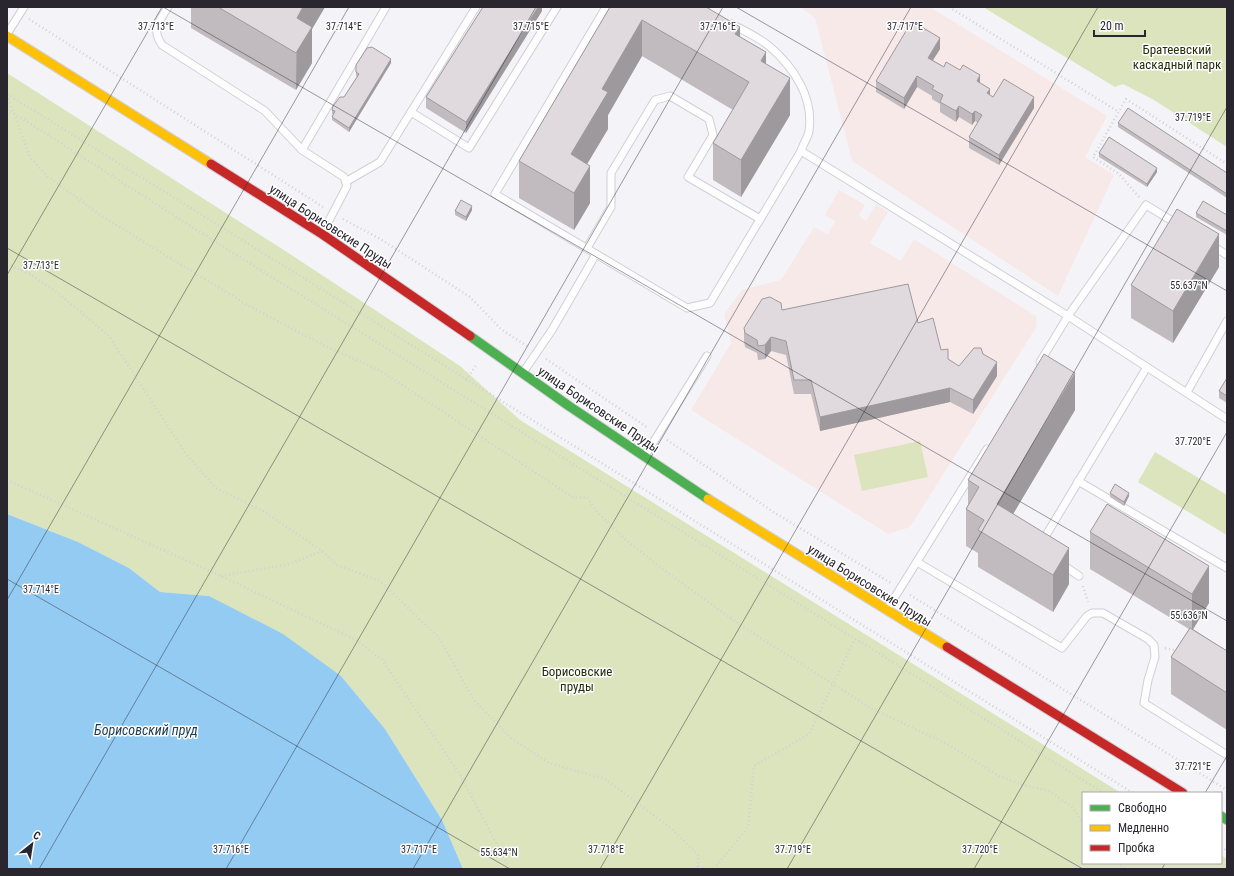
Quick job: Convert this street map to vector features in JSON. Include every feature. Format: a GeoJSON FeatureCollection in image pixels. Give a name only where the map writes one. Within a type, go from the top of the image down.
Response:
{"type":"FeatureCollection","features":[{"type":"Feature","properties":{"kind":"main road","name":"улица Борисовские Пруды"},"geometry":{"type":"LineString","coordinates":[[7,35],[322,234],[522,373],[645,456],[887,610],[1181,792]]}},
{"type":"Feature","properties":{"kind":"lane"},"geometry":{"type":"LineString","coordinates":[[168,7],[156,27],[156,37],[162,45],[265,110],[302,150],[344,177],[347,181],[347,186],[322,234]]}},
{"type":"Feature","properties":{"kind":"lane"},"geometry":{"type":"LineString","coordinates":[[302,150],[386,7]]}},
{"type":"Feature","properties":{"kind":"lane"},"geometry":{"type":"LineString","coordinates":[[347,181],[380,162],[476,7]]}},
{"type":"Feature","properties":{"kind":"lane"},"geometry":{"type":"LineString","coordinates":[[411,112],[469,148],[557,7]]}},
{"type":"Feature","properties":{"kind":"lane"},"geometry":{"type":"LineString","coordinates":[[606,7],[495,194],[687,308],[710,303],[801,151],[808,132],[809,111],[805,93],[789,66],[768,46],[723,19]]}},
{"type":"Feature","properties":{"kind":"lane"},"geometry":{"type":"LineString","coordinates":[[7,35],[22,10]]}},
{"type":"Feature","properties":{"kind":"lane"},"geometry":{"type":"LineString","coordinates":[[586,248],[611,207],[611,173],[655,100],[670,96],[709,119],[713,134],[688,177],[760,219]]}},
{"type":"Feature","properties":{"kind":"lane"},"geometry":{"type":"LineString","coordinates":[[801,151],[1068,316],[1227,418]]}},
{"type":"Feature","properties":{"kind":"lane"},"geometry":{"type":"LineString","coordinates":[[1035,369],[1068,316],[1146,205],[1186,230]]}},
{"type":"Feature","properties":{"kind":"lane"},"geometry":{"type":"LineString","coordinates":[[1207,242],[1227,255]]}},
{"type":"Feature","properties":{"kind":"lane"},"geometry":{"type":"LineString","coordinates":[[522,373],[536,353],[596,254]]}},
{"type":"Feature","properties":{"kind":"lane"},"geometry":{"type":"LineString","coordinates":[[1187,392],[1227,321]]}},
{"type":"Feature","properties":{"kind":"lane"},"geometry":{"type":"LineString","coordinates":[[645,456],[707,356]]}},
{"type":"Feature","properties":{"kind":"lane"},"geometry":{"type":"LineString","coordinates":[[1044,552],[1039,548],[1147,367]]}},
{"type":"Feature","properties":{"kind":"lane"},"geometry":{"type":"LineString","coordinates":[[887,610],[990,442]]}},
{"type":"Feature","properties":{"kind":"lane"},"geometry":{"type":"LineString","coordinates":[[1078,481],[1227,568]]}},
{"type":"Feature","properties":{"kind":"lane"},"geometry":{"type":"LineString","coordinates":[[1056,560],[1079,576]]}},
{"type":"Feature","properties":{"kind":"lane"},"geometry":{"type":"LineString","coordinates":[[917,562],[1062,648],[1087,616],[1092,613],[1103,612],[1148,639],[1154,645],[1156,657],[1148,680],[1144,703],[1227,755]]}},
{"type":"Feature","properties":{"kind":"path"},"geometry":{"type":"LineString","coordinates":[[949,7],[1119,112]]}},
{"type":"Feature","properties":{"kind":"path"},"geometry":{"type":"LineString","coordinates":[[22,10],[333,213],[382,240],[470,297],[502,330],[775,513],[1227,790]]}},
{"type":"Feature","properties":{"kind":"path"},"geometry":{"type":"LineString","coordinates":[[7,94],[30,156],[46,175],[104,217],[249,306],[325,346],[381,371],[574,498],[587,497],[597,512],[626,540],[665,572],[742,626],[869,707],[949,745],[998,776],[1023,785],[1050,791],[1073,808],[1082,822]]}},
{"type":"Feature","properties":{"kind":"path"},"geometry":{"type":"LineString","coordinates":[[7,94],[1131,792]]}},
{"type":"Feature","properties":{"kind":"path"},"geometry":{"type":"LineString","coordinates":[[1146,205],[1119,174],[1093,157],[1126,99],[1227,164]]}},
{"type":"Feature","properties":{"kind":"path"},"geometry":{"type":"LineString","coordinates":[[7,109],[241,258],[1102,792]]}},
{"type":"Feature","properties":{"kind":"path"},"geometry":{"type":"LineString","coordinates":[[7,264],[30,274],[58,293],[109,336],[186,454],[216,488],[265,512],[322,551],[337,564],[380,581],[439,638],[474,700],[512,740],[549,763],[605,780],[673,830],[699,856],[697,867],[708,869]]}},
{"type":"Feature","properties":{"kind":"path"},"geometry":{"type":"LineString","coordinates":[[7,480],[221,576],[358,641],[382,660],[459,774],[510,869]]}},
{"type":"Feature","properties":{"kind":"path"},"geometry":{"type":"LineString","coordinates":[[221,576],[290,564],[322,551]]}},
{"type":"Feature","properties":{"kind":"path"},"geometry":{"type":"LineString","coordinates":[[1079,576],[1092,613]]}},
{"type":"Feature","properties":{"kind":"path"},"geometry":{"type":"LineString","coordinates":[[714,869],[748,827],[754,766],[809,734],[855,639]]}},
{"type":"Feature","properties":{"kind":"path"},"geometry":{"type":"LineString","coordinates":[[1154,645],[1185,653]]}},
{"type":"Feature","properties":{"kind":"shaded area"},"geometry":{"type":"Polygon","coordinates":[[[800,7],[930,7],[1107,116],[1085,157],[1114,175],[1058,296],[852,161],[815,18],[800,7]]]}},
{"type":"Feature","properties":{"kind":"shaded area"},"geometry":{"type":"Polygon","coordinates":[[[839,190],[865,205],[859,215],[866,221],[876,204],[888,212],[870,243],[901,261],[914,239],[1036,316],[1037,326],[910,527],[888,534],[691,410],[731,343],[724,314],[742,290],[781,280],[814,227],[828,234],[835,221],[825,215],[839,190]]]}},
{"type":"Feature","properties":{"kind":"green space","name":"Братеевский каскадный парк"},"geometry":{"type":"Polygon","coordinates":[[[983,7],[1227,7],[1227,147],[1154,100],[1123,84],[1115,87],[983,7]]]}},
{"type":"Feature","properties":{"kind":"green space","name":"Борисовские пруды"},"geometry":{"type":"Polygon","coordinates":[[[7,73],[293,256],[460,366],[520,420],[1119,792],[1082,792],[1082,864],[1222,864],[1222,856],[1227,859],[1227,869],[463,869],[442,820],[385,729],[341,676],[209,596],[160,592],[129,568],[78,542],[7,514],[7,73]]]}},
{"type":"Feature","properties":{"kind":"green space"},"geometry":{"type":"Polygon","coordinates":[[[920,441],[928,477],[862,491],[854,455],[920,441]]]}},
{"type":"Feature","properties":{"kind":"green space"},"geometry":{"type":"Polygon","coordinates":[[[1155,452],[1227,495],[1227,535],[1138,482],[1155,452]]]}},
{"type":"Feature","properties":{"kind":"water","name":"Борисовский пруд"},"geometry":{"type":"Polygon","coordinates":[[[7,514],[78,542],[129,568],[160,592],[209,596],[283,634],[341,676],[385,729],[442,820],[463,869],[7,869],[7,514]]]}},
{"type":"Feature","properties":{"kind":"building"},"geometry":{"type":"Polygon","coordinates":[[[218,7],[303,7],[297,18],[312,27],[296,53],[218,7]]]}},
{"type":"Feature","properties":{"kind":"building"},"geometry":{"type":"Polygon","coordinates":[[[483,7],[538,7],[466,122],[426,97],[483,7]]]}},
{"type":"Feature","properties":{"kind":"building"},"geometry":{"type":"Polygon","coordinates":[[[610,7],[706,7],[740,27],[735,34],[766,52],[761,61],[790,78],[741,160],[713,143],[749,82],[642,20],[602,89],[608,92],[571,154],[590,166],[574,193],[519,161],[610,7]]]}},
{"type":"Feature","properties":{"kind":"building"},"geometry":{"type":"Polygon","coordinates":[[[912,21],[940,38],[928,58],[944,67],[946,62],[960,70],[963,65],[980,75],[977,81],[990,89],[987,93],[993,97],[1004,79],[1034,97],[999,155],[969,137],[982,115],[975,111],[972,114],[959,106],[956,111],[940,102],[943,95],[932,89],[934,86],[917,76],[904,98],[876,81],[912,21]]]}},
{"type":"Feature","properties":{"kind":"building"},"geometry":{"type":"Polygon","coordinates":[[[372,47],[391,59],[349,128],[332,117],[335,111],[332,110],[333,106],[340,97],[344,97],[359,74],[356,72],[356,65],[367,48],[372,47]]]}},
{"type":"Feature","properties":{"kind":"building"},"geometry":{"type":"Polygon","coordinates":[[[1128,108],[1227,173],[1227,194],[1118,123],[1128,108]]]}},
{"type":"Feature","properties":{"kind":"building"},"geometry":{"type":"Polygon","coordinates":[[[1109,137],[1157,168],[1147,184],[1099,153],[1109,137]]]}},
{"type":"Feature","properties":{"kind":"building"},"geometry":{"type":"Polygon","coordinates":[[[461,200],[472,206],[466,217],[455,211],[461,200]]]}},
{"type":"Feature","properties":{"kind":"building"},"geometry":{"type":"Polygon","coordinates":[[[1203,201],[1227,215],[1227,231],[1196,213],[1203,201]]]}},
{"type":"Feature","properties":{"kind":"building"},"geometry":{"type":"Polygon","coordinates":[[[1177,209],[1219,234],[1173,311],[1131,285],[1177,209]]]}},
{"type":"Feature","properties":{"kind":"building"},"geometry":{"type":"Polygon","coordinates":[[[908,284],[918,323],[933,318],[941,350],[948,349],[948,359],[959,366],[974,348],[981,348],[983,354],[997,362],[973,400],[950,388],[820,417],[811,380],[794,380],[786,341],[771,337],[765,345],[758,346],[757,340],[745,333],[744,328],[762,299],[770,297],[781,303],[782,310],[908,284]]]}},
{"type":"Feature","properties":{"kind":"building"},"geometry":{"type":"Polygon","coordinates":[[[1044,354],[1075,373],[997,504],[1069,548],[1053,575],[978,530],[984,520],[966,509],[979,487],[968,480],[1044,354]]]}},
{"type":"Feature","properties":{"kind":"building"},"geometry":{"type":"Polygon","coordinates":[[[1227,378],[1227,396],[1219,391],[1227,378]]]}},
{"type":"Feature","properties":{"kind":"building"},"geometry":{"type":"Polygon","coordinates":[[[1115,484],[1129,493],[1124,502],[1110,493],[1115,484]]]}},
{"type":"Feature","properties":{"kind":"building"},"geometry":{"type":"Polygon","coordinates":[[[1107,504],[1209,566],[1192,594],[1090,532],[1107,504]]]}},
{"type":"Feature","properties":{"kind":"building"},"geometry":{"type":"Polygon","coordinates":[[[1190,628],[1227,651],[1227,693],[1171,657],[1190,628]]]}},
{"type":"Feature","properties":{"kind":"traffic: fast"},"geometry":{"type":"LineString","coordinates":[[470,336],[569,406],[708,499]]}},
{"type":"Feature","properties":{"kind":"traffic: fast"},"geometry":{"type":"LineString","coordinates":[[1222,817],[1227,820]]}},
{"type":"Feature","properties":{"kind":"traffic: slow"},"geometry":{"type":"LineString","coordinates":[[7,36],[211,164]]}},
{"type":"Feature","properties":{"kind":"traffic: slow"},"geometry":{"type":"LineString","coordinates":[[708,499],[947,647]]}},
{"type":"Feature","properties":{"kind":"traffic: jam"},"geometry":{"type":"LineString","coordinates":[[211,164],[322,234],[470,336]]}},
{"type":"Feature","properties":{"kind":"traffic: jam"},"geometry":{"type":"LineString","coordinates":[[947,647],[1181,792]]}}]}
